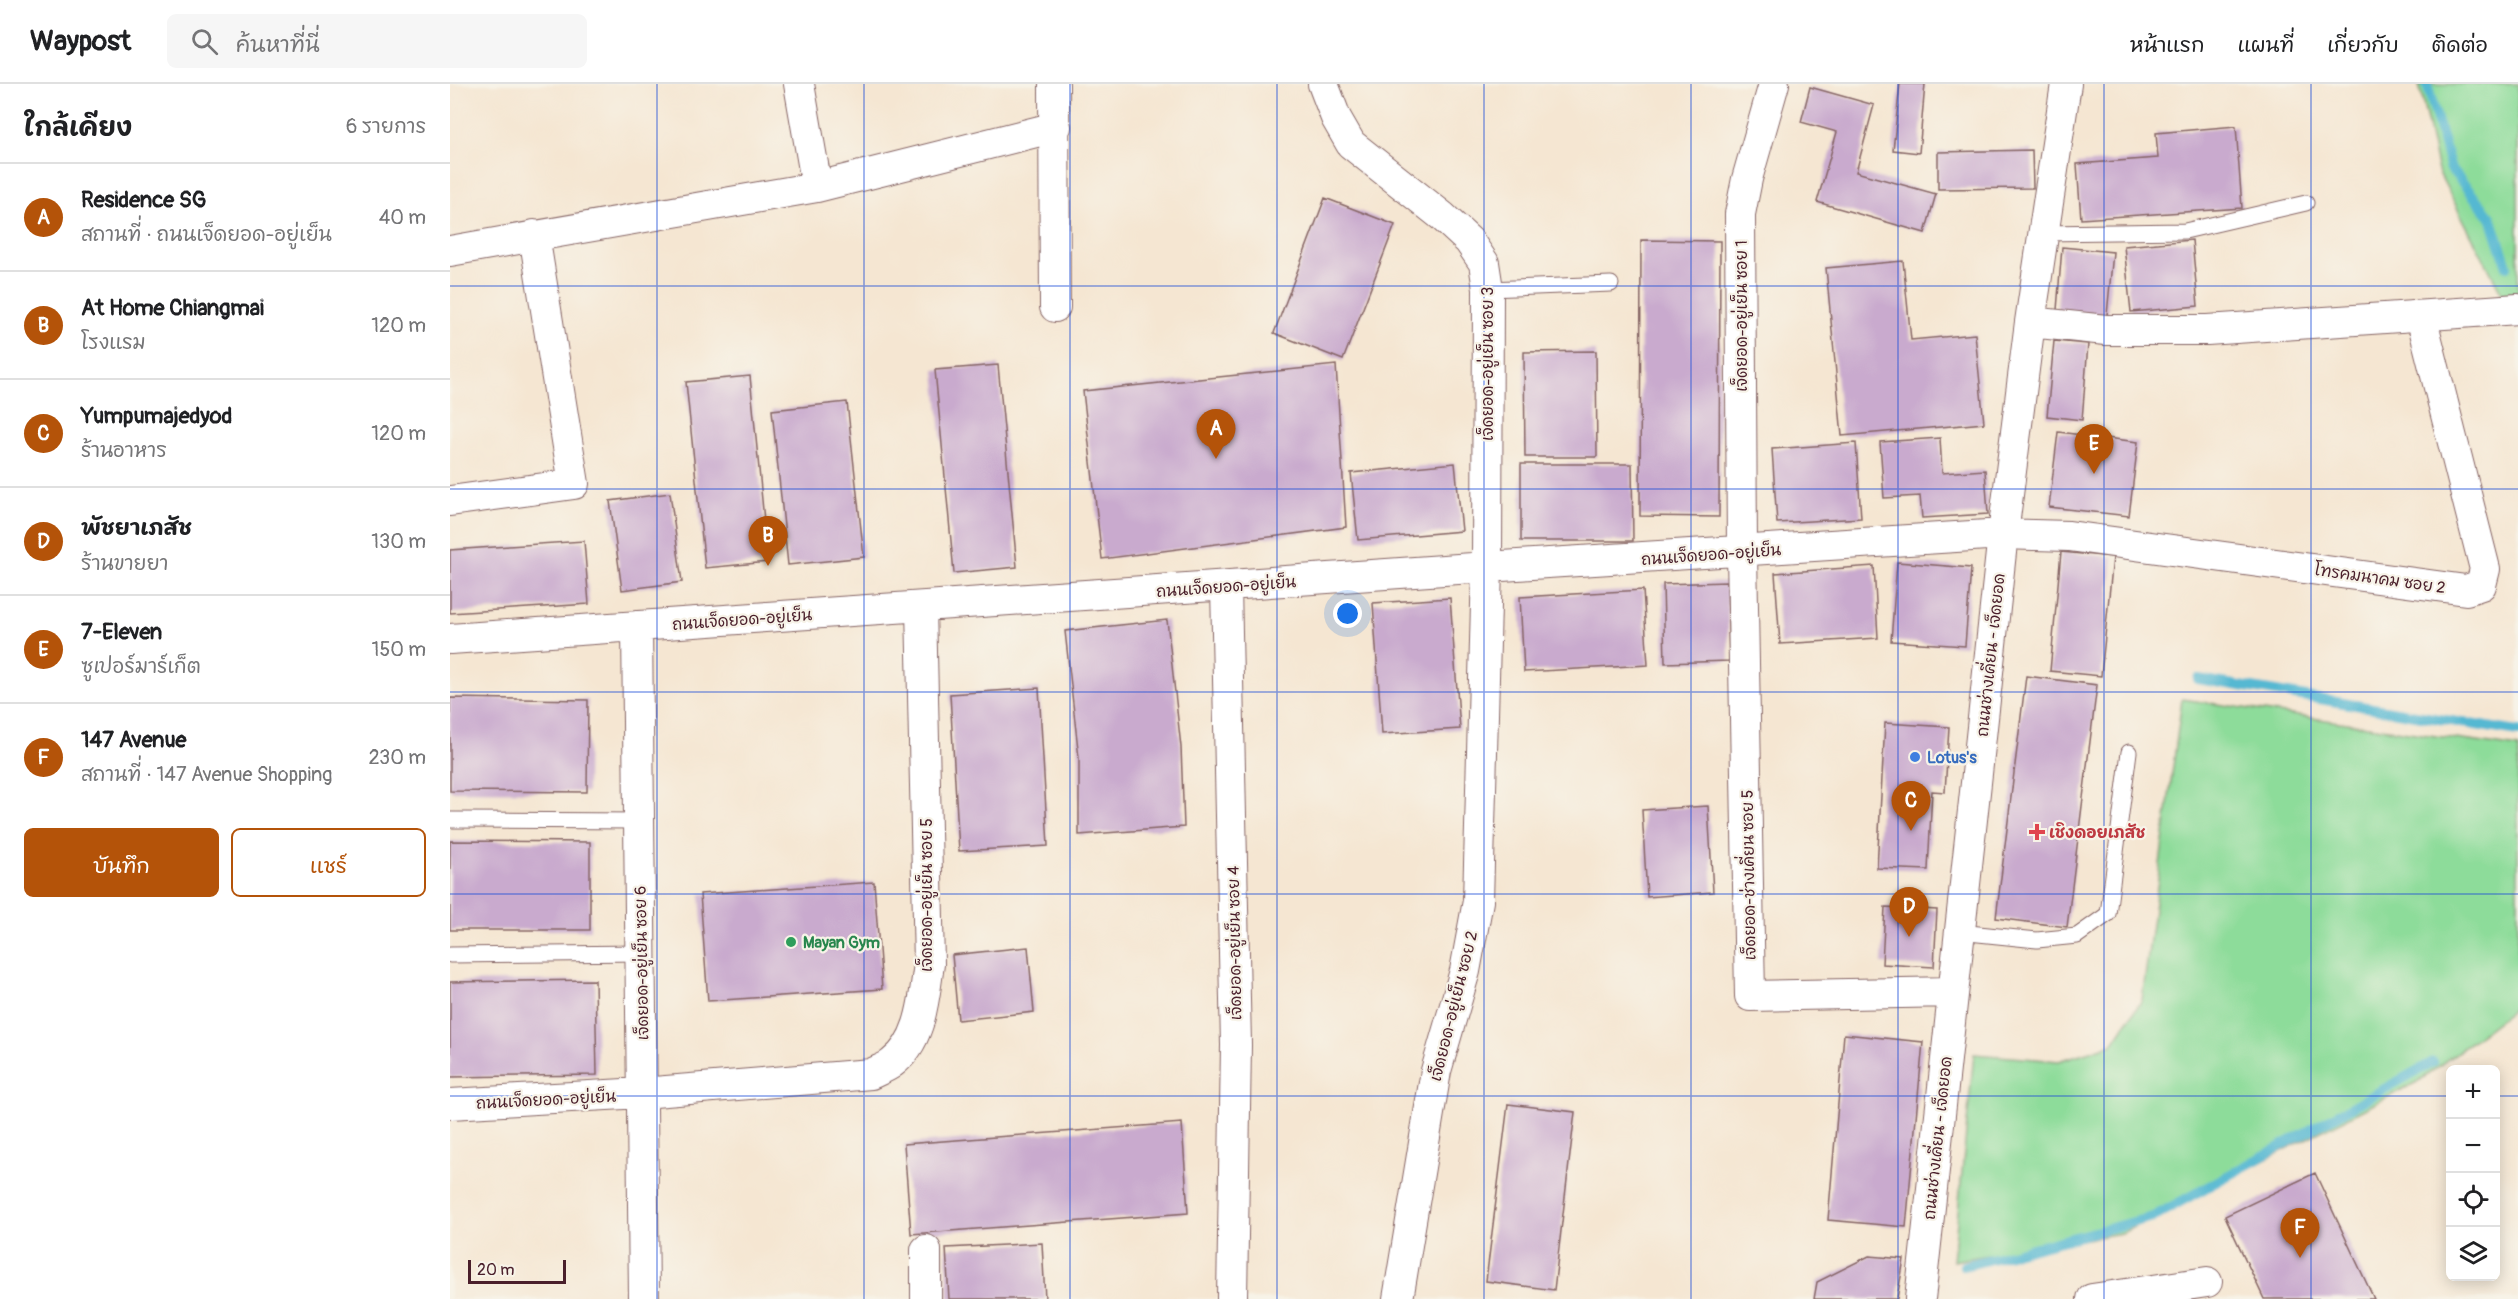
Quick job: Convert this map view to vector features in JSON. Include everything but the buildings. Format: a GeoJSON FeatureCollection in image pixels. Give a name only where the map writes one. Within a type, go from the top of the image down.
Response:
{"type":"FeatureCollection","features":[{"type":"Feature","properties":{"kind":"street"},"geometry":{"type":"LineString","coordinates":[[799,84],[818,186]]}},
{"type":"Feature","properties":{"kind":"street"},"geometry":{"type":"LineString","coordinates":[[1054,84],[1056,127],[1055,307]]}},
{"type":"Feature","properties":{"kind":"street","name":"เจ็ดยอด-อยู่เย็น ซอย 3"},"geometry":{"type":"LineString","coordinates":[[1323,84],[1335,118],[1351,144],[1442,216],[1469,241],[1484,263],[1488,289],[1487,567]]}},
{"type":"Feature","properties":{"kind":"street","name":"เจ็ดยอด-อยู่เย็น ซอย 1"},"geometry":{"type":"LineString","coordinates":[[1742,552],[1740,214],[1747,178],[1774,84]]}},
{"type":"Feature","properties":{"kind":"street","name":"ถนนช่างเคี่ยน - เจ็ดยอด"},"geometry":{"type":"LineString","coordinates":[[1920,1299],[2003,534],[2030,322],[2066,84]]}},
{"type":"Feature","properties":{"kind":"street"},"geometry":{"type":"LineString","coordinates":[[450,251],[818,186],[1056,127]]}},
{"type":"Feature","properties":{"kind":"street"},"geometry":{"type":"LineString","coordinates":[[450,501],[573,484],[534,236]]}},
{"type":"Feature","properties":{"kind":"street"},"geometry":{"type":"LineString","coordinates":[[2030,322],[2106,330],[2207,330],[2518,309]]}},
{"type":"Feature","properties":{"kind":"street","name":"โทรคมนาคม ซอย 2"},"geometry":{"type":"LineString","coordinates":[[2003,534],[2069,536],[2466,590],[2481,585],[2485,569],[2421,316]]}},
{"type":"Feature","properties":{"kind":"street","name":"ถนนเจ็ดยอด-อยู่เย็น"},"geometry":{"type":"LineString","coordinates":[[450,639],[1226,587],[1487,567],[2003,534]]}},
{"type":"Feature","properties":{"kind":"street","name":"เจ็ดยอด-ช่างเคี่ยน ซอย 5"},"geometry":{"type":"LineString","coordinates":[[1742,552],[1750,996],[1953,992]]}},
{"type":"Feature","properties":{"kind":"street","name":"เจ็ดยอด-อยู่เย็น ซอย 2"},"geometry":{"type":"LineString","coordinates":[[1398,1299],[1436,1071],[1465,971],[1478,901],[1487,567]]}},
{"type":"Feature","properties":{"kind":"street","name":"เจ็ดยอด-อยู่เย็น ซอย 4"},"geometry":{"type":"LineString","coordinates":[[1226,587],[1236,1045],[1232,1299]]}},
{"type":"Feature","properties":{"kind":"street","name":"เจ็ดยอด-อยู่เย็น ซอย 5"},"geometry":{"type":"LineString","coordinates":[[642,1093],[871,1074],[893,1063],[912,1039],[921,1015],[929,964],[921,607]]}},
{"type":"Feature","properties":{"kind":"street","name":"เจ็ดยอด-อยู่เย็น ซอย 6"},"geometry":{"type":"LineString","coordinates":[[637,626],[644,1299]]}},
{"type":"Feature","properties":{"kind":"street","name":"ถนนเจ็ดยอด-อยู่เย็น"},"geometry":{"type":"LineString","coordinates":[[450,1104],[642,1093]]}},
{"type":"Feature","properties":{"kind":"street"},"geometry":{"type":"LineString","coordinates":[[926,1250],[927,1299]]}},
{"type":"Feature","properties":{"kind":"street"},"geometry":{"type":"LineString","coordinates":[[2092,1299],[2207,1282]]}},
{"type":"Feature","properties":{"kind":"lane"},"geometry":{"type":"LineString","coordinates":[[2044,233],[2185,231],[2306,203]]}},
{"type":"Feature","properties":{"kind":"lane"},"geometry":{"type":"LineString","coordinates":[[1488,289],[1611,284]]}},
{"type":"Feature","properties":{"kind":"lane"},"geometry":{"type":"LineString","coordinates":[[1959,932],[2037,940],[2078,936],[2108,914],[2129,752]]}},
{"type":"Feature","properties":{"kind":"lane"},"geometry":{"type":"LineString","coordinates":[[450,820],[639,821]]}},
{"type":"Feature","properties":{"kind":"lane"},"geometry":{"type":"LineString","coordinates":[[450,956],[641,953]]}},
{"type":"Feature","properties":{"kind":"green space"},"geometry":{"type":"Polygon","coordinates":[[[2419,84],[2518,84],[2518,293],[2502,294],[2438,171],[2419,84]]]}},
{"type":"Feature","properties":{"kind":"green space"},"geometry":{"type":"Polygon","coordinates":[[[2182,699],[2518,748],[2518,1001],[2510,1012],[2419,1081],[2122,1233],[1953,1261],[1974,1054],[2059,1061],[2112,1044],[2142,1000],[2182,699]]]}},
{"type":"Feature","properties":{"kind":"waterway"},"geometry":{"type":"LineString","coordinates":[[2427,84],[2451,169],[2491,217],[2507,266]]}},
{"type":"Feature","properties":{"kind":"waterway"},"geometry":{"type":"LineString","coordinates":[[2198,679],[2518,732]]}},
{"type":"Feature","properties":{"kind":"waterway"},"geometry":{"type":"LineString","coordinates":[[1964,1266],[2153,1217],[2433,1062]]}},
{"type":"Feature","properties":{"kind":"place","name":"Residence SG"},"geometry":{"type":"Point","coordinates":[1216,459]}},
{"type":"Feature","properties":{"kind":"place","name":"7-Eleven"},"geometry":{"type":"Point","coordinates":[2094,474]}},
{"type":"Feature","properties":{"kind":"place","name":"At Home Chiangmai"},"geometry":{"type":"Point","coordinates":[768,566]}},
{"type":"Feature","properties":{"kind":"place","name":"Lotus's"},"geometry":{"type":"Point","coordinates":[1915,757]}},
{"type":"Feature","properties":{"kind":"place","name":"Yumpumajedyod"},"geometry":{"type":"Point","coordinates":[1911,831]}},
{"type":"Feature","properties":{"kind":"place","name":"เชิงดอยเภสัช"},"geometry":{"type":"Point","coordinates":[2037,832]}},
{"type":"Feature","properties":{"kind":"place","name":"พัชยาเภสัช"},"geometry":{"type":"Point","coordinates":[1909,937]}},
{"type":"Feature","properties":{"kind":"place","name":"Mayan Gym"},"geometry":{"type":"Point","coordinates":[791,942]}},
{"type":"Feature","properties":{"kind":"place","name":"147 Avenue"},"geometry":{"type":"Point","coordinates":[2300,1258]}}]}
